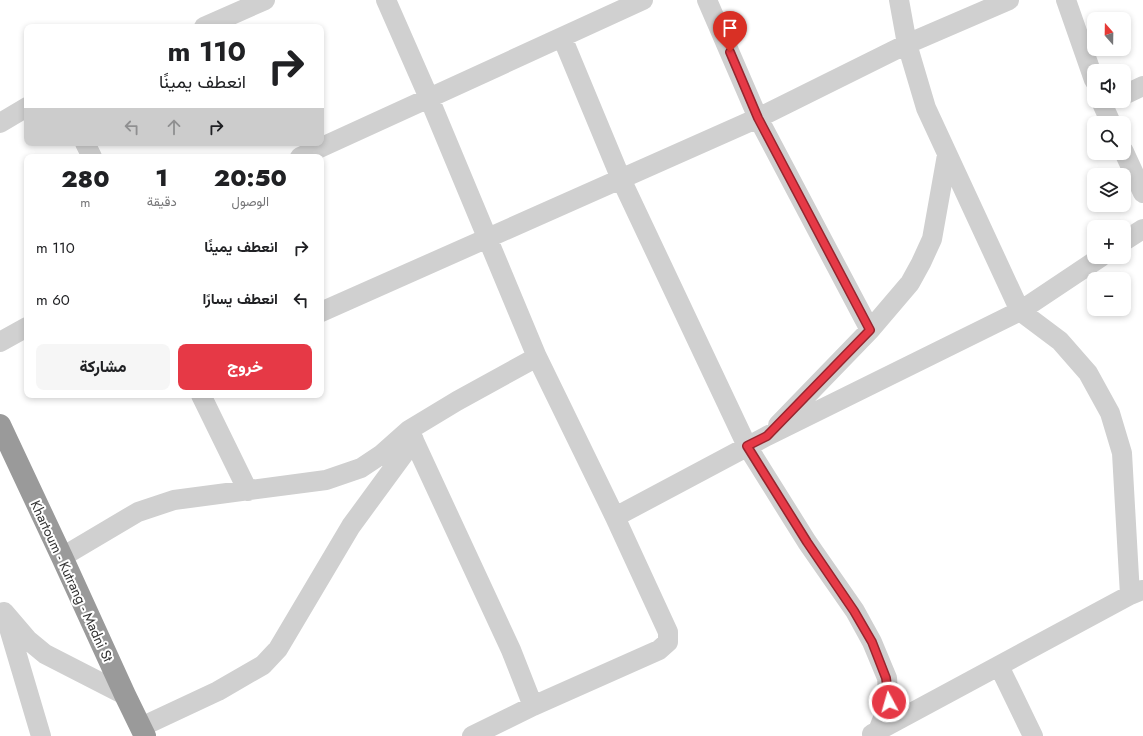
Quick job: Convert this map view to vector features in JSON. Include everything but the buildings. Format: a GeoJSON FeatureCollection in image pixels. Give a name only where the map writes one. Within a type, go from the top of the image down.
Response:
{"type":"FeatureCollection","features":[{"type":"Feature","properties":{"kind":"highway","name":"Khartoum - Kutrang - Madni St"},"geometry":{"type":"LineString","coordinates":[[0,425],[143,731]]}},
{"type":"Feature","properties":{"kind":"street"},"geometry":{"type":"LineString","coordinates":[[211,24],[265,0]]}},
{"type":"Feature","properties":{"kind":"street"},"geometry":{"type":"LineString","coordinates":[[386,0],[429,98],[537,357],[615,517],[668,632],[668,642],[659,650],[533,706],[472,736]]}},
{"type":"Feature","properties":{"kind":"street"},"geometry":{"type":"LineString","coordinates":[[307,154],[643,0]]}},
{"type":"Feature","properties":{"kind":"street"},"geometry":{"type":"LineString","coordinates":[[707,0],[758,118],[870,330]]}},
{"type":"Feature","properties":{"kind":"street"},"geometry":{"type":"LineString","coordinates":[[875,734],[1137,593],[1122,453],[1110,413],[1088,373],[1060,341],[1020,311],[926,108],[907,44],[899,0]]}},
{"type":"Feature","properties":{"kind":"street"},"geometry":{"type":"LineString","coordinates":[[324,311],[758,118],[907,44],[1009,0]]}},
{"type":"Feature","properties":{"kind":"street"},"geometry":{"type":"LineString","coordinates":[[1066,0],[1088,64]]}},
{"type":"Feature","properties":{"kind":"street"},"geometry":{"type":"LineString","coordinates":[[562,37],[621,179],[747,446],[807,542],[854,611],[872,642],[886,678],[889,702],[875,734]]}},
{"type":"Feature","properties":{"kind":"street"},"geometry":{"type":"LineString","coordinates":[[1131,92],[1143,86]]}},
{"type":"Feature","properties":{"kind":"street"},"geometry":{"type":"LineString","coordinates":[[0,123],[24,109]]}},
{"type":"Feature","properties":{"kind":"street"},"geometry":{"type":"LineString","coordinates":[[767,436],[870,330],[910,283],[921,264],[932,239],[947,155]]}},
{"type":"Feature","properties":{"kind":"street"},"geometry":{"type":"LineString","coordinates":[[1128,160],[1143,193]]}},
{"type":"Feature","properties":{"kind":"street"},"geometry":{"type":"LineString","coordinates":[[1131,237],[1143,229]]}},
{"type":"Feature","properties":{"kind":"street"},"geometry":{"type":"LineString","coordinates":[[615,517],[747,446],[1020,311],[1090,264]]}},
{"type":"Feature","properties":{"kind":"street"},"geometry":{"type":"LineString","coordinates":[[0,342],[24,329]]}},
{"type":"Feature","properties":{"kind":"street"},"geometry":{"type":"LineString","coordinates":[[62,557],[138,512],[174,500],[326,480],[361,468],[412,435],[457,401],[537,357]]}},
{"type":"Feature","properties":{"kind":"street"},"geometry":{"type":"LineString","coordinates":[[202,398],[248,491]]}},
{"type":"Feature","properties":{"kind":"street"},"geometry":{"type":"LineString","coordinates":[[412,435],[511,650],[533,706]]}},
{"type":"Feature","properties":{"kind":"street"},"geometry":{"type":"LineString","coordinates":[[143,731],[218,691],[263,664],[278,649],[351,526],[412,435]]}},
{"type":"Feature","properties":{"kind":"street"},"geometry":{"type":"LineString","coordinates":[[2,608],[28,640],[45,654],[125,695]]}},
{"type":"Feature","properties":{"kind":"street"},"geometry":{"type":"LineString","coordinates":[[2,608],[41,736]]}},
{"type":"Feature","properties":{"kind":"street"},"geometry":{"type":"LineString","coordinates":[[999,666],[1033,736]]}},
{"type":"Feature","properties":{"kind":"route"},"geometry":{"type":"LineString","coordinates":[[730,52],[758,118],[870,330],[767,436],[747,446],[807,542],[854,611],[872,642],[886,678],[889,702]]}}]}
